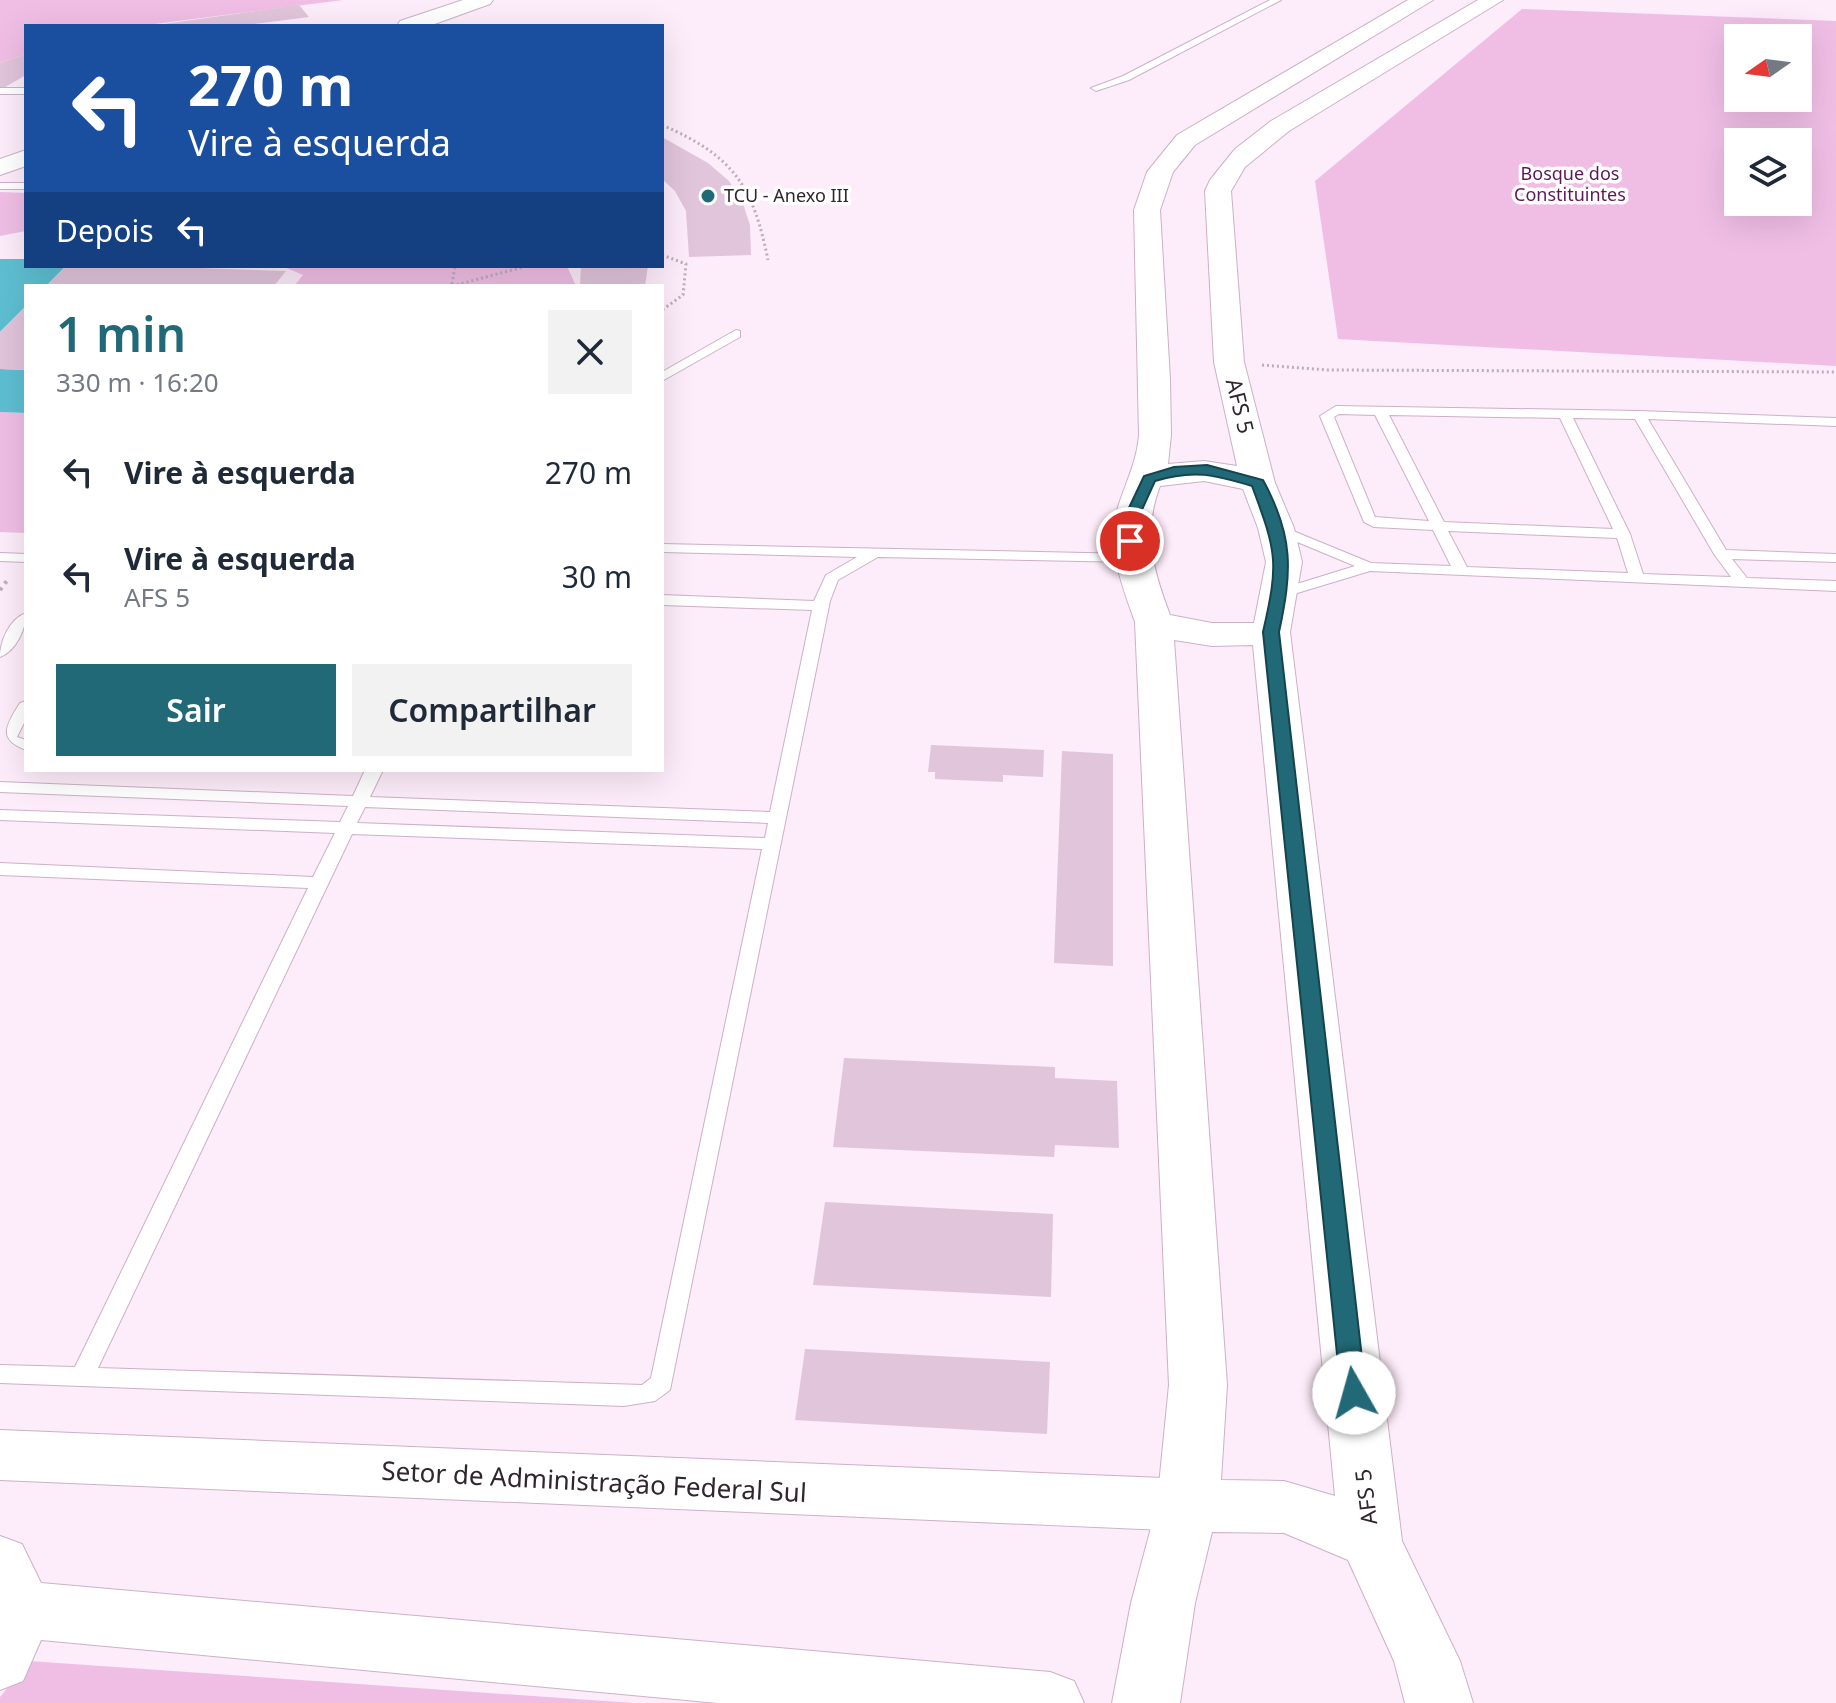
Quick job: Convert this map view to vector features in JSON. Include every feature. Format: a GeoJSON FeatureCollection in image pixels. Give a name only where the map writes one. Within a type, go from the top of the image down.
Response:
{"type":"FeatureCollection","features":[{"type":"Feature","properties":{"kind":"main road"},"geometry":{"type":"LineString","coordinates":[[414,24],[483,0]]}},
{"type":"Feature","properties":{"kind":"main road"},"geometry":{"type":"LineString","coordinates":[[1146,1703],[1163,1603],[1188,1505],[1198,1385],[1154,622],[1132,558],[1133,514],[1149,479],[1155,439],[1147,210],[1151,184],[1161,165],[1186,140],[1423,0]]}},
{"type":"Feature","properties":{"kind":"main road","name":"AFS 5"},"geometry":{"type":"LineString","coordinates":[[1439,1703],[1427,1661],[1371,1541],[1275,613],[1284,562],[1276,528],[1258,483],[1229,362],[1218,191],[1225,172],[1253,145],[1280,126],[1493,0]]}},
{"type":"Feature","properties":{"kind":"main road"},"geometry":{"type":"LineString","coordinates":[[0,167],[24,159]]}},
{"type":"Feature","properties":{"kind":"main road"},"geometry":{"type":"LineString","coordinates":[[1149,479],[1174,471],[1207,469],[1258,483]]}},
{"type":"Feature","properties":{"kind":"main road"},"geometry":{"type":"LineString","coordinates":[[1154,622],[1213,638],[1275,613]]}},
{"type":"Feature","properties":{"kind":"main road","name":"Setor de Administração Federal Sul"},"geometry":{"type":"LineString","coordinates":[[0,1455],[1284,1507],[1310,1513],[1371,1541]]}},
{"type":"Feature","properties":{"kind":"main road"},"geometry":{"type":"LineString","coordinates":[[4,1611],[1050,1703]]}},
{"type":"Feature","properties":{"kind":"lane"},"geometry":{"type":"LineString","coordinates":[[1096,88],[1126,78],[1277,0]]}},
{"type":"Feature","properties":{"kind":"lane"},"geometry":{"type":"LineString","coordinates":[[0,91],[24,91]]}},
{"type":"Feature","properties":{"kind":"lane"},"geometry":{"type":"LineString","coordinates":[[0,186],[24,186]]}},
{"type":"Feature","properties":{"kind":"lane"},"geometry":{"type":"LineString","coordinates":[[664,376],[736,334]]}},
{"type":"Feature","properties":{"kind":"lane"},"geometry":{"type":"LineString","coordinates":[[1623,534],[1385,526],[1369,519],[1327,416],[1336,410],[1836,422]]}},
{"type":"Feature","properties":{"kind":"lane"},"geometry":{"type":"LineString","coordinates":[[1380,411],[1461,570]]}},
{"type":"Feature","properties":{"kind":"lane"},"geometry":{"type":"LineString","coordinates":[[1565,414],[1623,534],[1637,578]]}},
{"type":"Feature","properties":{"kind":"lane"},"geometry":{"type":"LineString","coordinates":[[1639,415],[1721,554],[1743,583]]}},
{"type":"Feature","properties":{"kind":"lane"},"geometry":{"type":"LineString","coordinates":[[1276,528],[1369,567],[1836,586]]}},
{"type":"Feature","properties":{"kind":"lane"},"geometry":{"type":"LineString","coordinates":[[666,547],[1132,558]]}},
{"type":"Feature","properties":{"kind":"lane"},"geometry":{"type":"LineString","coordinates":[[0,1374],[624,1396],[647,1394],[662,1383],[748,968],[756,908],[773,844],[821,606],[831,578],[874,553]]}},
{"type":"Feature","properties":{"kind":"lane"},"geometry":{"type":"LineString","coordinates":[[1721,554],[1836,558]]}},
{"type":"Feature","properties":{"kind":"lane"},"geometry":{"type":"LineString","coordinates":[[0,557],[24,558]]}},
{"type":"Feature","properties":{"kind":"lane"},"geometry":{"type":"LineString","coordinates":[[1275,613],[1369,567]]}},
{"type":"Feature","properties":{"kind":"lane"},"geometry":{"type":"LineString","coordinates":[[664,600],[821,606]]}},
{"type":"Feature","properties":{"kind":"lane"},"geometry":{"type":"LineString","coordinates":[[0,652],[24,621]]}},
{"type":"Feature","properties":{"kind":"lane"},"geometry":{"type":"LineString","coordinates":[[24,709],[9,732],[9,740],[24,744]]}},
{"type":"Feature","properties":{"kind":"lane"},"geometry":{"type":"LineString","coordinates":[[81,1379],[373,772]]}},
{"type":"Feature","properties":{"kind":"lane"},"geometry":{"type":"LineString","coordinates":[[0,787],[776,818]]}},
{"type":"Feature","properties":{"kind":"lane"},"geometry":{"type":"LineString","coordinates":[[0,815],[773,844]]}},
{"type":"Feature","properties":{"kind":"lane"},"geometry":{"type":"LineString","coordinates":[[0,869],[320,883]]}},
{"type":"Feature","properties":{"kind":"path"},"geometry":{"type":"LineString","coordinates":[[664,126],[695,141],[724,162],[748,190],[756,207],[768,260]]}},
{"type":"Feature","properties":{"kind":"path"},"geometry":{"type":"LineString","coordinates":[[664,256],[686,264],[683,295],[664,309]]}},
{"type":"Feature","properties":{"kind":"path"},"geometry":{"type":"LineString","coordinates":[[456,284],[519,268]]}},
{"type":"Feature","properties":{"kind":"path"},"geometry":{"type":"LineString","coordinates":[[1229,362],[1328,370],[1836,372]]}},
{"type":"Feature","properties":{"kind":"green space"},"geometry":{"type":"Polygon","coordinates":[[[0,0],[343,0],[155,24],[24,24],[24,55],[0,63],[0,0]]]}},
{"type":"Feature","properties":{"kind":"green space","name":"Bosque dos Constituintes"},"geometry":{"type":"Polygon","coordinates":[[[1522,9],[1836,21],[1836,366],[1338,339],[1315,181],[1522,9]]]}},
{"type":"Feature","properties":{"kind":"green space"},"geometry":{"type":"Polygon","coordinates":[[[0,192],[24,193],[24,231],[0,236],[0,192]]]}},
{"type":"Feature","properties":{"kind":"green space"},"geometry":{"type":"Polygon","coordinates":[[[287,268],[568,268],[575,284],[296,284],[303,275],[287,268]]]}},
{"type":"Feature","properties":{"kind":"green space"},"geometry":{"type":"Polygon","coordinates":[[[0,412],[24,413],[24,533],[0,532],[0,412]]]}},
{"type":"Feature","properties":{"kind":"green space"},"geometry":{"type":"Polygon","coordinates":[[[29,1661],[633,1703],[0,1703],[0,1697],[29,1661]]]}},
{"type":"Feature","properties":{"kind":"water"},"geometry":{"type":"Polygon","coordinates":[[[0,259],[24,259],[24,268],[64,268],[48,284],[24,284],[24,308],[0,332],[0,259]]]}},
{"type":"Feature","properties":{"kind":"water"},"geometry":{"type":"Polygon","coordinates":[[[0,369],[24,370],[24,413],[0,412],[0,369]]]}},
{"type":"Feature","properties":{"kind":"building"},"geometry":{"type":"Polygon","coordinates":[[[299,5],[309,17],[254,24],[164,24],[299,5]]]}},
{"type":"Feature","properties":{"kind":"building"},"geometry":{"type":"Polygon","coordinates":[[[24,55],[24,76],[0,90],[0,63],[24,55]]]}},
{"type":"Feature","properties":{"kind":"building","name":"TCU - Anexo III"},"geometry":{"type":"Polygon","coordinates":[[[664,138],[708,163],[729,181],[742,201],[750,225],[751,255],[689,257],[686,211],[675,191],[664,181],[664,138]]]}},
{"type":"Feature","properties":{"kind":"building"},"geometry":{"type":"Polygon","coordinates":[[[64,268],[286,271],[276,284],[48,284],[64,268]]]}},
{"type":"Feature","properties":{"kind":"building"},"geometry":{"type":"Polygon","coordinates":[[[581,268],[648,268],[645,284],[580,284],[581,268]]]}},
{"type":"Feature","properties":{"kind":"building"},"geometry":{"type":"Polygon","coordinates":[[[24,308],[24,370],[0,369],[0,332],[24,308]]]}},
{"type":"Feature","properties":{"kind":"building"},"geometry":{"type":"Polygon","coordinates":[[[931,745],[1044,750],[1043,777],[1003,775],[1003,782],[935,779],[935,772],[928,772],[931,745]]]}},
{"type":"Feature","properties":{"kind":"building"},"geometry":{"type":"Polygon","coordinates":[[[1062,751],[1113,754],[1113,966],[1054,963],[1062,751]]]}},
{"type":"Feature","properties":{"kind":"building"},"geometry":{"type":"Polygon","coordinates":[[[844,1058],[1055,1067],[1055,1078],[1117,1081],[1119,1148],[1055,1145],[1054,1157],[833,1147],[844,1058]]]}},
{"type":"Feature","properties":{"kind":"building"},"geometry":{"type":"Polygon","coordinates":[[[825,1202],[1053,1214],[1051,1297],[813,1285],[825,1202]]]}},
{"type":"Feature","properties":{"kind":"building"},"geometry":{"type":"Polygon","coordinates":[[[805,1349],[1050,1362],[1047,1434],[795,1420],[805,1349]]]}},
{"type":"Feature","properties":{"kind":"place","name":"TCU - Anexo III"},"geometry":{"type":"Point","coordinates":[708,196]}},
{"type":"Feature","properties":{"kind":"route"},"geometry":{"type":"LineString","coordinates":[[1130,541],[1133,514],[1149,479],[1174,471],[1207,469],[1258,483],[1281,545],[1283,578],[1271,632],[1354,1393]]}}]}
